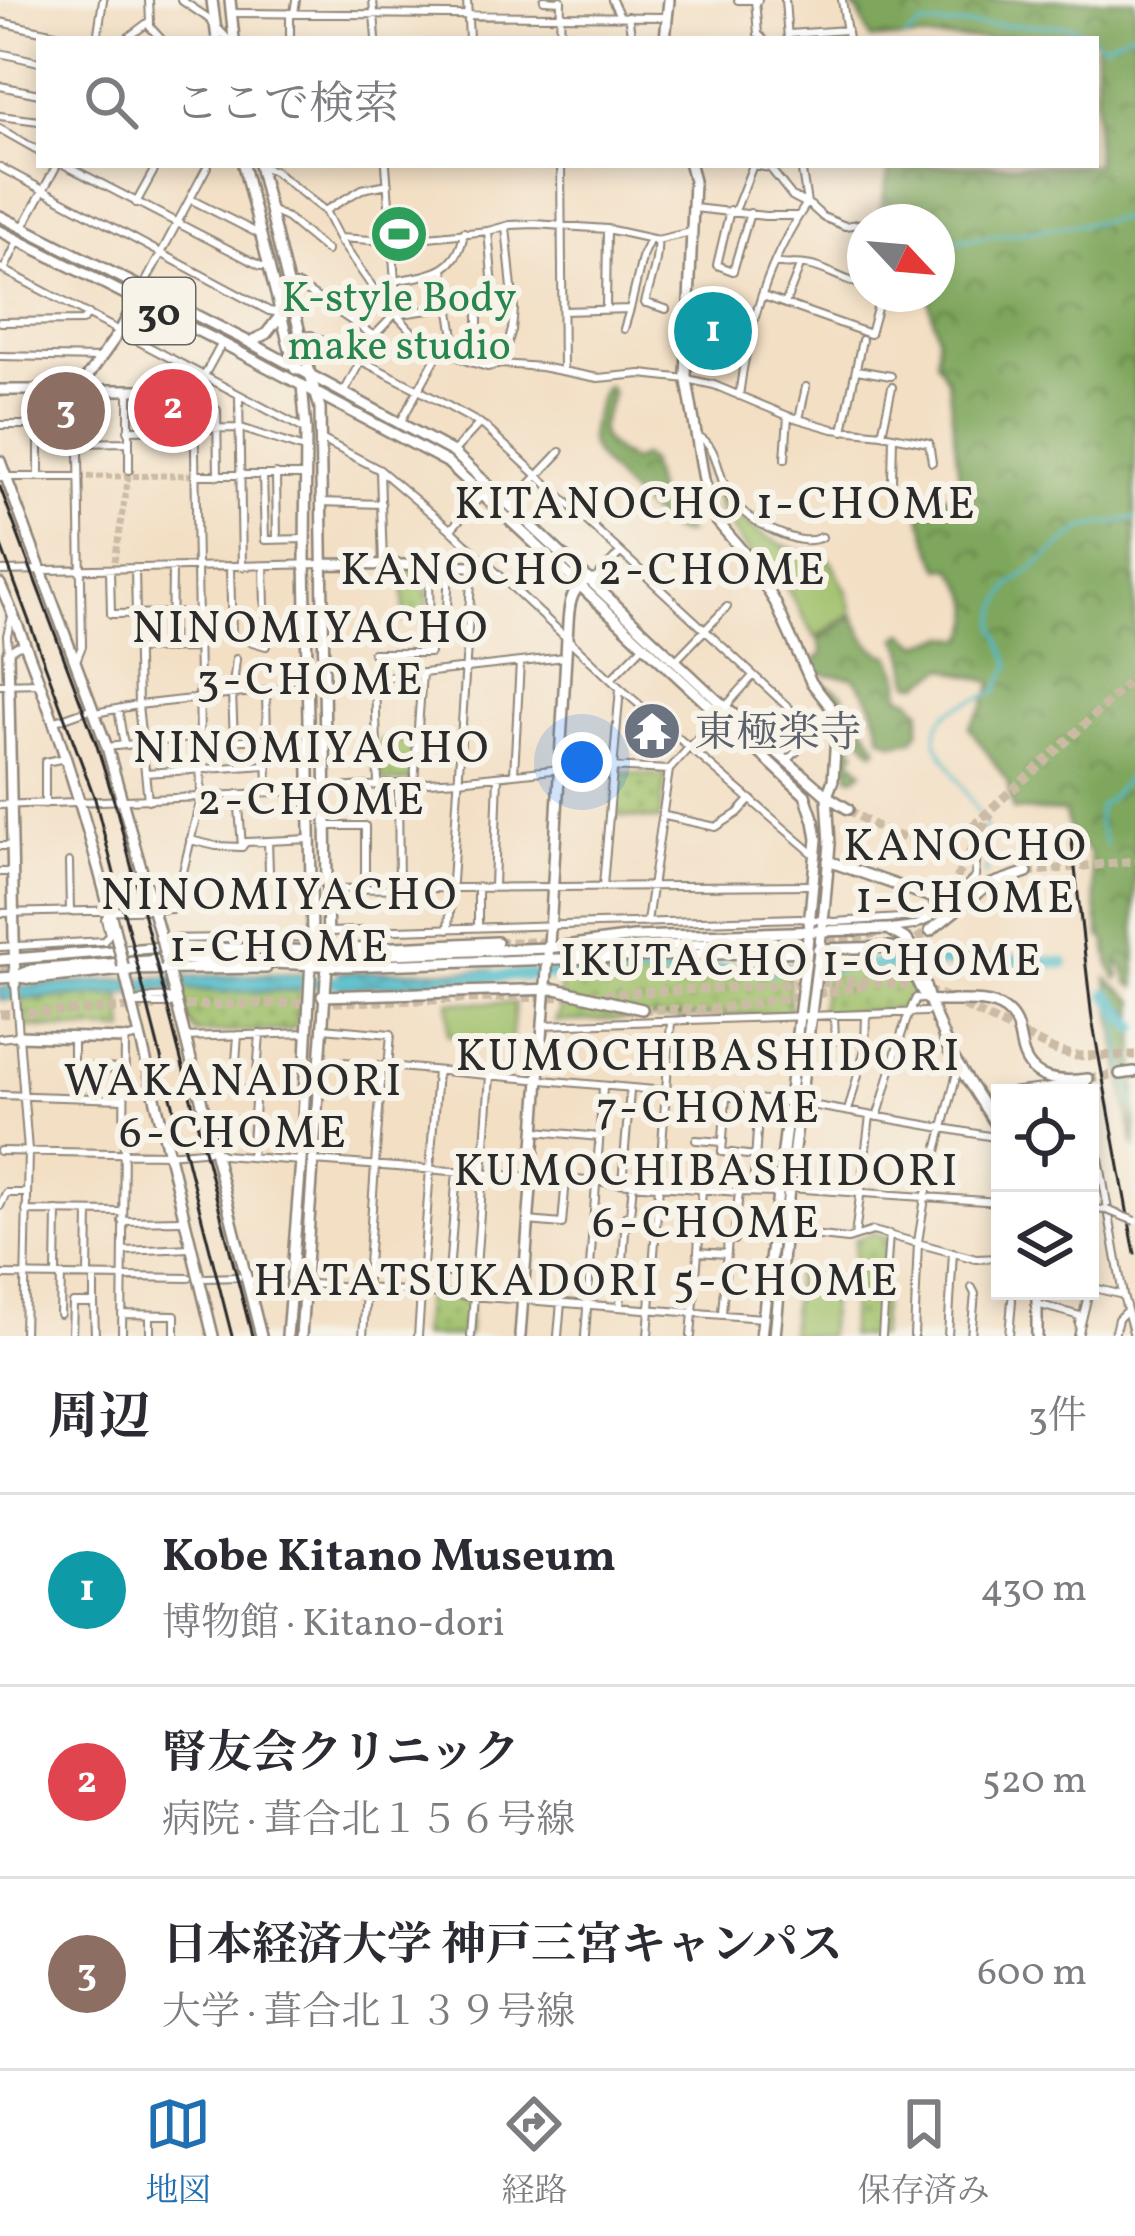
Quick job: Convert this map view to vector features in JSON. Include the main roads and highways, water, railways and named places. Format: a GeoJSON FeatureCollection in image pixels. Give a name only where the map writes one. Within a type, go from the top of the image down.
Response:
{"type":"FeatureCollection","features":[{"type":"Feature","properties":{"kind":"water"},"geometry":{"type":"Polygon","coordinates":[[[493,970],[491,981],[338,988],[339,972],[493,970]]]}},
{"type":"Feature","properties":{"kind":"water"},"geometry":{"type":"Polygon","coordinates":[[[301,973],[300,990],[181,988],[0,1000],[0,988],[301,973]]]}},
{"type":"Feature","properties":{"kind":"waterway"},"geometry":{"type":"LineString","coordinates":[[909,36],[921,26],[1007,25],[1072,26],[1089,36]]}},
{"type":"Feature","properties":{"kind":"waterway"},"geometry":{"type":"LineString","coordinates":[[1099,42],[1103,45],[1135,30]]}},
{"type":"Feature","properties":{"kind":"waterway"},"geometry":{"type":"LineString","coordinates":[[955,241],[1135,217]]}},
{"type":"Feature","properties":{"kind":"waterway"},"geometry":{"type":"LineString","coordinates":[[986,875],[989,847],[984,822],[937,745],[939,723],[953,709],[995,693],[1010,665],[995,626],[1010,586],[1082,529],[1135,518]]}},
{"type":"Feature","properties":{"kind":"waterway"},"geometry":{"type":"LineString","coordinates":[[1106,845],[1097,818],[1100,806],[1135,769]]}},
{"type":"Feature","properties":{"kind":"waterway"},"geometry":{"type":"LineString","coordinates":[[476,977],[1026,960],[1063,963]]}},
{"type":"Feature","properties":{"kind":"waterway"},"geometry":{"type":"LineString","coordinates":[[284,983],[354,981]]}},
{"type":"Feature","properties":{"kind":"waterway"},"geometry":{"type":"LineString","coordinates":[[1107,994],[1135,1027]]}},
{"type":"Feature","properties":{"kind":"waterway"},"geometry":{"type":"LineString","coordinates":[[1116,1005],[1135,1109]]}},
{"type":"Feature","properties":{"kind":"tunnel"},"geometry":{"type":"LineString","coordinates":[[113,570],[129,473]]}},
{"type":"Feature","properties":{"kind":"tunnel"},"geometry":{"type":"LineString","coordinates":[[79,477],[195,475]]}},
{"type":"Feature","properties":{"kind":"tunnel"},"geometry":{"type":"LineString","coordinates":[[848,809],[906,838],[953,837],[983,816],[1135,676]]}},
{"type":"Feature","properties":{"kind":"tunnel"},"geometry":{"type":"LineString","coordinates":[[774,942],[868,935],[912,920],[949,889],[991,814]]}},
{"type":"Feature","properties":{"kind":"tunnel"},"geometry":{"type":"LineString","coordinates":[[1027,872],[1135,861]]}},
{"type":"Feature","properties":{"kind":"tunnel"},"geometry":{"type":"LineString","coordinates":[[891,947],[908,944],[930,931]]}},
{"type":"Feature","properties":{"kind":"tunnel"},"geometry":{"type":"LineString","coordinates":[[497,942],[557,942]]}},
{"type":"Feature","properties":{"kind":"tunnel"},"geometry":{"type":"LineString","coordinates":[[166,951],[335,958]]}},
{"type":"Feature","properties":{"kind":"tunnel"},"geometry":{"type":"LineString","coordinates":[[0,967],[143,953]]}},
{"type":"Feature","properties":{"kind":"tunnel"},"geometry":{"type":"LineString","coordinates":[[466,958],[575,953]]}},
{"type":"Feature","properties":{"kind":"tunnel"},"geometry":{"type":"LineString","coordinates":[[382,958],[431,959]]}},
{"type":"Feature","properties":{"kind":"tunnel"},"geometry":{"type":"LineString","coordinates":[[172,1006],[549,997],[857,981],[905,985],[941,995],[1076,1056],[1135,1055]]}},
{"type":"Feature","properties":{"kind":"tunnel"},"geometry":{"type":"LineString","coordinates":[[642,1009],[716,1009],[868,986]]}},
{"type":"Feature","properties":{"kind":"tunnel"},"geometry":{"type":"LineString","coordinates":[[0,1014],[156,1007]]}},
{"type":"Feature","properties":{"kind":"tunnel"},"geometry":{"type":"LineString","coordinates":[[1088,1079],[1120,1074]]}},
{"type":"Feature","properties":{"kind":"railway"},"geometry":{"type":"LineString","coordinates":[[0,487],[116,807],[252,1336]]}},
{"type":"Feature","properties":{"kind":"railway"},"geometry":{"type":"LineString","coordinates":[[0,543],[95,799],[232,1336]]}},
{"type":"Feature","properties":{"kind":"railway"},"geometry":{"type":"LineString","coordinates":[[1070,824],[1092,1019],[1135,1254]]}},
{"type":"Feature","properties":{"kind":"place","name":"K-style Body make studio"},"geometry":{"type":"Point","coordinates":[399,234]}},
{"type":"Feature","properties":{"kind":"place","name":"Kobe Kitano Museum"},"geometry":{"type":"Point","coordinates":[713,331]}},
{"type":"Feature","properties":{"kind":"place","name":"腎友会クリニック"},"geometry":{"type":"Point","coordinates":[173,408]}},
{"type":"Feature","properties":{"kind":"place","name":"日本経済大学 神戸三宮キャンパス"},"geometry":{"type":"Point","coordinates":[66,411]}},
{"type":"Feature","properties":{"kind":"place","name":"東極楽寺"},"geometry":{"type":"Point","coordinates":[652,731]}},
{"type":"Feature","properties":{"kind":"district","name":"KITANOCHO 1-CHOME"},"geometry":{"type":"Point","coordinates":[716,502]}},
{"type":"Feature","properties":{"kind":"district","name":"KANOCHO 2-CHOME"},"geometry":{"type":"Point","coordinates":[584,568]}},
{"type":"Feature","properties":{"kind":"district","name":"NINOMIYACHO 3-CHOME"},"geometry":{"type":"Point","coordinates":[311,652]}},
{"type":"Feature","properties":{"kind":"district","name":"NINOMIYACHO 2-CHOME"},"geometry":{"type":"Point","coordinates":[312,772]}},
{"type":"Feature","properties":{"kind":"district","name":"KANOCHO 1-CHOME"},"geometry":{"type":"Point","coordinates":[966,870]}},
{"type":"Feature","properties":{"kind":"district","name":"NINOMIYACHO 1-CHOME"},"geometry":{"type":"Point","coordinates":[280,919]}},
{"type":"Feature","properties":{"kind":"district","name":"IKUTACHO 1-CHOME"},"geometry":{"type":"Point","coordinates":[802,959]}},
{"type":"Feature","properties":{"kind":"district","name":"KUMOCHIBASHIDORI 7-CHOME"},"geometry":{"type":"Point","coordinates":[709,1080]}},
{"type":"Feature","properties":{"kind":"district","name":"WAKANADORI 6-CHOME"},"geometry":{"type":"Point","coordinates":[234,1105]}},
{"type":"Feature","properties":{"kind":"district","name":"KUMOCHIBASHIDORI 6-CHOME"},"geometry":{"type":"Point","coordinates":[707,1195]}},
{"type":"Feature","properties":{"kind":"district","name":"HATATSUKADORI 5-CHOME"},"geometry":{"type":"Point","coordinates":[577,1279]}}]}
